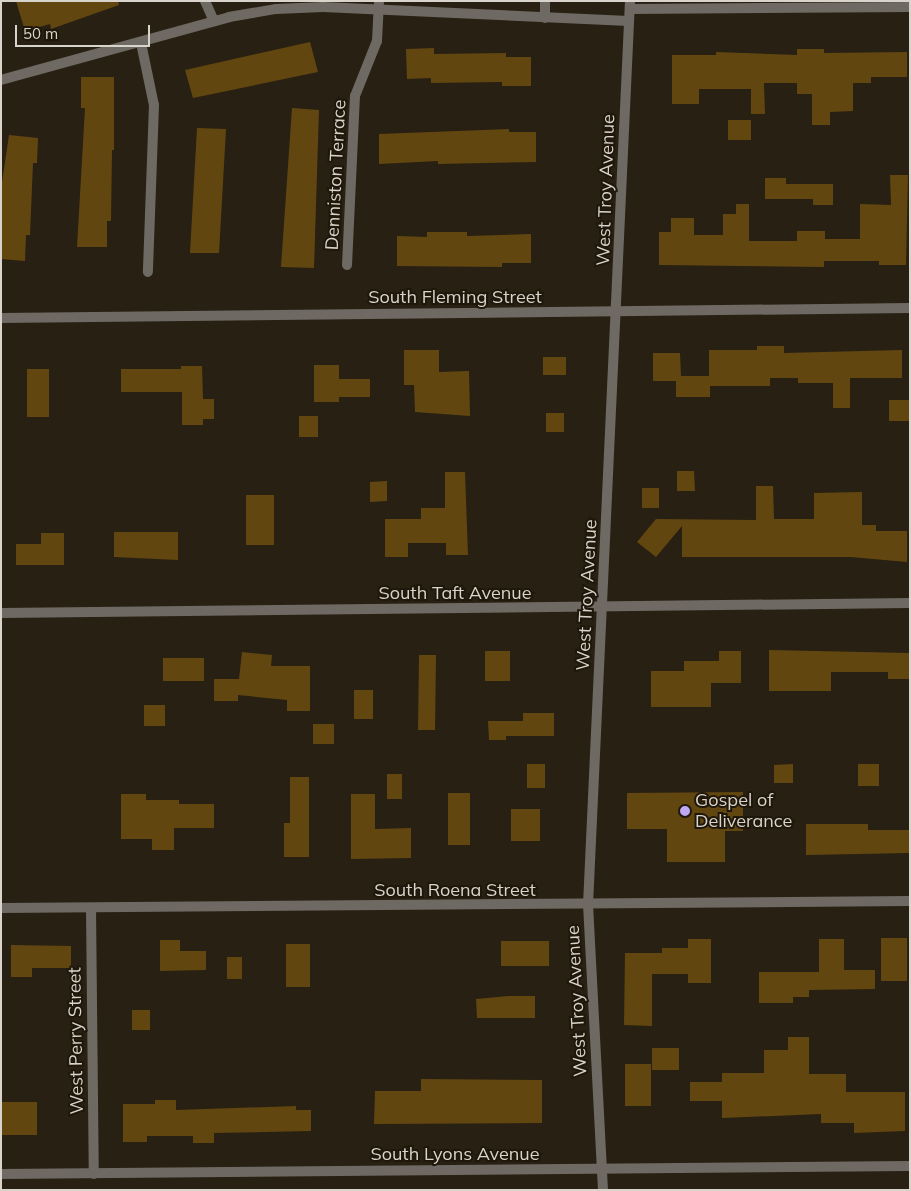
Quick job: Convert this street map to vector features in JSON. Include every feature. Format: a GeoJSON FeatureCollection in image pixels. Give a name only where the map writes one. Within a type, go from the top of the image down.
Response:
{"type":"FeatureCollection","features":[{"type":"Feature","properties":{"kind":"street"},"geometry":{"type":"LineString","coordinates":[[205,1],[214,21]]}},
{"type":"Feature","properties":{"kind":"street"},"geometry":{"type":"LineString","coordinates":[[544,18],[545,1]]}},
{"type":"Feature","properties":{"kind":"street"},"geometry":{"type":"LineString","coordinates":[[630,5],[910,7]]}},
{"type":"Feature","properties":{"kind":"street","name":"West Troy Avenue"},"geometry":{"type":"LineString","coordinates":[[603,1190],[588,905],[618,312],[630,5]]}},
{"type":"Feature","properties":{"kind":"street"},"geometry":{"type":"LineString","coordinates":[[1,80],[141,43],[214,21],[276,9],[379,6],[544,18],[630,21]]}},
{"type":"Feature","properties":{"kind":"street","name":"Denniston Terrace"},"geometry":{"type":"LineString","coordinates":[[347,266],[355,96],[377,42],[379,6]]}},
{"type":"Feature","properties":{"kind":"street"},"geometry":{"type":"LineString","coordinates":[[141,43],[154,105],[148,272]]}},
{"type":"Feature","properties":{"kind":"street","name":"South Fleming Street"},"geometry":{"type":"LineString","coordinates":[[1,318],[910,308]]}},
{"type":"Feature","properties":{"kind":"street","name":"South Taft Avenue"},"geometry":{"type":"LineString","coordinates":[[1,613],[603,608],[910,603]]}},
{"type":"Feature","properties":{"kind":"street","name":"South Roena Street"},"geometry":{"type":"LineString","coordinates":[[1,908],[588,905],[910,901]]}},
{"type":"Feature","properties":{"kind":"street","name":"West Perry Street"},"geometry":{"type":"LineString","coordinates":[[91,908],[94,1174]]}},
{"type":"Feature","properties":{"kind":"street","name":"South Lyons Avenue"},"geometry":{"type":"LineString","coordinates":[[1,1174],[910,1166]]}},
{"type":"Feature","properties":{"kind":"building"},"geometry":{"type":"Polygon","coordinates":[[[16,1],[118,1],[119,5],[51,29],[50,24],[25,31],[16,1]]]}},
{"type":"Feature","properties":{"kind":"building"},"geometry":{"type":"Polygon","coordinates":[[[310,42],[318,72],[193,98],[185,70],[310,42]]]}},
{"type":"Feature","properties":{"kind":"building"},"geometry":{"type":"Polygon","coordinates":[[[434,48],[434,54],[506,53],[506,57],[531,57],[531,86],[502,86],[502,82],[431,83],[431,78],[407,79],[406,49],[434,48]]]}},
{"type":"Feature","properties":{"kind":"building"},"geometry":{"type":"Polygon","coordinates":[[[797,49],[824,49],[824,53],[907,52],[907,77],[871,77],[871,83],[853,83],[853,111],[830,112],[830,125],[812,125],[812,94],[797,94],[797,83],[764,83],[765,114],[751,114],[751,89],[699,89],[699,104],[672,104],[672,55],[716,55],[716,52],[797,55],[797,49]]]}},
{"type":"Feature","properties":{"kind":"building"},"geometry":{"type":"Polygon","coordinates":[[[81,77],[114,77],[114,150],[112,150],[111,221],[107,221],[107,247],[77,247],[85,108],[81,108],[81,77]]]}},
{"type":"Feature","properties":{"kind":"building"},"geometry":{"type":"Polygon","coordinates":[[[292,108],[319,110],[314,268],[281,267],[292,108]]]}},
{"type":"Feature","properties":{"kind":"building"},"geometry":{"type":"Polygon","coordinates":[[[728,120],[751,120],[751,140],[728,140],[728,120]]]}},
{"type":"Feature","properties":{"kind":"building"},"geometry":{"type":"Polygon","coordinates":[[[197,128],[226,129],[219,253],[190,253],[197,128]]]}},
{"type":"Feature","properties":{"kind":"building"},"geometry":{"type":"Polygon","coordinates":[[[509,129],[509,132],[536,132],[536,162],[438,164],[438,161],[379,164],[379,134],[509,129]]]}},
{"type":"Feature","properties":{"kind":"building"},"geometry":{"type":"Polygon","coordinates":[[[9,135],[38,138],[37,163],[33,163],[30,235],[26,235],[25,261],[1,259],[1,189],[9,135]]]}},
{"type":"Feature","properties":{"kind":"building"},"geometry":{"type":"Polygon","coordinates":[[[890,175],[908,175],[906,265],[879,265],[879,261],[824,261],[824,267],[659,265],[659,232],[671,232],[671,218],[694,218],[694,235],[723,235],[723,214],[736,214],[736,204],[749,204],[749,241],[797,241],[797,231],[825,231],[825,239],[860,239],[860,204],[891,205],[890,175]]]}},
{"type":"Feature","properties":{"kind":"building"},"geometry":{"type":"Polygon","coordinates":[[[765,178],[786,178],[786,184],[833,184],[833,205],[813,205],[813,199],[765,199],[765,178]]]}},
{"type":"Feature","properties":{"kind":"building"},"geometry":{"type":"Polygon","coordinates":[[[427,232],[467,232],[467,236],[531,234],[531,263],[502,263],[502,267],[397,266],[397,236],[427,237],[427,232]]]}},
{"type":"Feature","properties":{"kind":"building"},"geometry":{"type":"Polygon","coordinates":[[[757,346],[784,346],[784,353],[902,350],[902,378],[850,378],[850,408],[833,408],[833,383],[798,383],[798,378],[770,378],[770,386],[710,386],[710,397],[676,397],[676,381],[653,381],[653,353],[680,353],[681,376],[709,376],[709,350],[757,350],[757,346]]]}},
{"type":"Feature","properties":{"kind":"building"},"geometry":{"type":"Polygon","coordinates":[[[404,350],[439,350],[439,372],[469,371],[470,416],[415,412],[414,385],[404,385],[404,350]]]}},
{"type":"Feature","properties":{"kind":"building"},"geometry":{"type":"Polygon","coordinates":[[[543,357],[566,357],[566,375],[543,375],[543,357]]]}},
{"type":"Feature","properties":{"kind":"building"},"geometry":{"type":"Polygon","coordinates":[[[314,365],[339,365],[339,379],[370,379],[370,397],[339,397],[339,402],[314,402],[314,365]]]}},
{"type":"Feature","properties":{"kind":"building"},"geometry":{"type":"Polygon","coordinates":[[[181,366],[202,366],[203,399],[214,399],[214,419],[203,419],[203,425],[182,425],[182,392],[121,392],[121,369],[181,369],[181,366]]]}},
{"type":"Feature","properties":{"kind":"building"},"geometry":{"type":"Polygon","coordinates":[[[27,369],[49,369],[49,417],[27,417],[27,369]]]}},
{"type":"Feature","properties":{"kind":"building"},"geometry":{"type":"Polygon","coordinates":[[[889,400],[910,400],[910,421],[889,421],[889,400]]]}},
{"type":"Feature","properties":{"kind":"building"},"geometry":{"type":"Polygon","coordinates":[[[546,413],[564,413],[564,432],[546,432],[546,413]]]}},
{"type":"Feature","properties":{"kind":"building"},"geometry":{"type":"Polygon","coordinates":[[[299,416],[318,416],[318,437],[299,437],[299,416]]]}},
{"type":"Feature","properties":{"kind":"building"},"geometry":{"type":"Polygon","coordinates":[[[677,471],[694,471],[695,491],[677,491],[677,471]]]}},
{"type":"Feature","properties":{"kind":"building"},"geometry":{"type":"Polygon","coordinates":[[[445,472],[465,472],[468,555],[446,555],[446,543],[408,543],[408,557],[385,557],[385,519],[421,519],[421,508],[445,508],[445,472]]]}},
{"type":"Feature","properties":{"kind":"building"},"geometry":{"type":"Polygon","coordinates":[[[387,481],[387,501],[370,502],[370,482],[387,481]]]}},
{"type":"Feature","properties":{"kind":"building"},"geometry":{"type":"Polygon","coordinates":[[[756,486],[773,486],[774,519],[814,519],[814,493],[862,492],[862,525],[876,525],[876,531],[907,531],[907,562],[851,557],[682,557],[682,526],[656,557],[637,542],[656,519],[756,520],[756,486]]]}},
{"type":"Feature","properties":{"kind":"building"},"geometry":{"type":"Polygon","coordinates":[[[642,488],[659,488],[659,508],[642,508],[642,488]]]}},
{"type":"Feature","properties":{"kind":"building"},"geometry":{"type":"Polygon","coordinates":[[[246,495],[274,495],[274,545],[246,545],[246,495]]]}},
{"type":"Feature","properties":{"kind":"building"},"geometry":{"type":"Polygon","coordinates":[[[114,532],[178,532],[178,560],[114,557],[114,532]]]}},
{"type":"Feature","properties":{"kind":"building"},"geometry":{"type":"Polygon","coordinates":[[[41,533],[64,533],[64,565],[16,565],[16,544],[41,544],[41,533]]]}},
{"type":"Feature","properties":{"kind":"building"},"geometry":{"type":"Polygon","coordinates":[[[769,650],[910,653],[910,679],[888,679],[888,672],[831,672],[831,691],[769,691],[769,650]]]}},
{"type":"Feature","properties":{"kind":"building"},"geometry":{"type":"Polygon","coordinates":[[[485,651],[510,651],[510,681],[485,681],[485,651]]]}},
{"type":"Feature","properties":{"kind":"building"},"geometry":{"type":"Polygon","coordinates":[[[719,651],[741,651],[741,683],[711,683],[711,707],[651,707],[651,671],[684,671],[684,661],[719,661],[719,651]]]}},
{"type":"Feature","properties":{"kind":"building"},"geometry":{"type":"Polygon","coordinates":[[[242,652],[272,655],[271,666],[310,666],[310,711],[287,711],[287,700],[238,695],[238,701],[214,701],[214,679],[239,679],[242,652]]]}},
{"type":"Feature","properties":{"kind":"building"},"geometry":{"type":"Polygon","coordinates":[[[419,655],[436,655],[435,730],[418,730],[419,655]]]}},
{"type":"Feature","properties":{"kind":"building"},"geometry":{"type":"Polygon","coordinates":[[[163,658],[204,658],[204,681],[163,681],[163,658]]]}},
{"type":"Feature","properties":{"kind":"building"},"geometry":{"type":"Polygon","coordinates":[[[354,690],[373,690],[373,719],[354,719],[354,690]]]}},
{"type":"Feature","properties":{"kind":"building"},"geometry":{"type":"Polygon","coordinates":[[[144,705],[165,705],[165,726],[144,726],[144,705]]]}},
{"type":"Feature","properties":{"kind":"building"},"geometry":{"type":"Polygon","coordinates":[[[523,713],[554,713],[554,736],[506,736],[506,740],[489,740],[488,721],[523,721],[523,713]]]}},
{"type":"Feature","properties":{"kind":"building"},"geometry":{"type":"Polygon","coordinates":[[[313,724],[334,724],[334,744],[313,744],[313,724]]]}},
{"type":"Feature","properties":{"kind":"building"},"geometry":{"type":"Polygon","coordinates":[[[527,764],[545,764],[545,788],[527,788],[527,764]]]}},
{"type":"Feature","properties":{"kind":"building"},"geometry":{"type":"Polygon","coordinates":[[[793,764],[793,783],[774,783],[774,765],[793,764]]]}},
{"type":"Feature","properties":{"kind":"building"},"geometry":{"type":"Polygon","coordinates":[[[858,764],[879,764],[879,786],[858,786],[858,764]]]}},
{"type":"Feature","properties":{"kind":"building"},"geometry":{"type":"Polygon","coordinates":[[[387,774],[402,774],[402,799],[387,799],[387,774]]]}},
{"type":"Feature","properties":{"kind":"building"},"geometry":{"type":"Polygon","coordinates":[[[290,777],[309,777],[309,857],[284,857],[284,823],[290,823],[290,777]]]}},
{"type":"Feature","properties":{"kind":"building","name":"Gospel of Deliverance"},"geometry":{"type":"Polygon","coordinates":[[[743,792],[743,831],[725,831],[725,862],[667,862],[667,829],[627,829],[627,793],[743,792]]]}},
{"type":"Feature","properties":{"kind":"building"},"geometry":{"type":"Polygon","coordinates":[[[448,793],[470,793],[470,845],[448,845],[448,793]]]}},
{"type":"Feature","properties":{"kind":"building"},"geometry":{"type":"Polygon","coordinates":[[[121,794],[146,794],[146,800],[179,800],[179,804],[214,804],[214,828],[174,828],[174,850],[152,850],[152,839],[121,839],[121,794]]]}},
{"type":"Feature","properties":{"kind":"building"},"geometry":{"type":"Polygon","coordinates":[[[351,794],[375,794],[375,829],[411,828],[411,858],[351,859],[351,794]]]}},
{"type":"Feature","properties":{"kind":"building"},"geometry":{"type":"Polygon","coordinates":[[[511,809],[540,809],[540,841],[511,841],[511,809]]]}},
{"type":"Feature","properties":{"kind":"building"},"geometry":{"type":"Polygon","coordinates":[[[806,824],[868,824],[868,830],[910,830],[910,853],[806,855],[806,824]]]}},
{"type":"Feature","properties":{"kind":"building"},"geometry":{"type":"Polygon","coordinates":[[[881,938],[907,938],[907,981],[881,981],[881,938]]]}},
{"type":"Feature","properties":{"kind":"building"},"geometry":{"type":"Polygon","coordinates":[[[688,939],[711,939],[711,983],[688,983],[688,974],[652,974],[652,1026],[624,1025],[625,953],[662,953],[662,948],[688,948],[688,939]]]}},
{"type":"Feature","properties":{"kind":"building"},"geometry":{"type":"Polygon","coordinates":[[[819,939],[844,939],[844,970],[875,970],[875,989],[809,990],[809,997],[793,997],[793,1003],[759,1003],[759,972],[819,972],[819,939]]]}},
{"type":"Feature","properties":{"kind":"building"},"geometry":{"type":"Polygon","coordinates":[[[160,940],[180,940],[180,951],[206,951],[206,970],[160,971],[160,940]]]}},
{"type":"Feature","properties":{"kind":"building"},"geometry":{"type":"Polygon","coordinates":[[[501,941],[549,941],[549,966],[501,966],[501,941]]]}},
{"type":"Feature","properties":{"kind":"building"},"geometry":{"type":"Polygon","coordinates":[[[286,944],[310,944],[310,987],[286,987],[286,944]]]}},
{"type":"Feature","properties":{"kind":"building"},"geometry":{"type":"Polygon","coordinates":[[[11,945],[71,946],[71,968],[32,968],[32,977],[11,977],[11,945]]]}},
{"type":"Feature","properties":{"kind":"building"},"geometry":{"type":"Polygon","coordinates":[[[227,957],[242,957],[242,979],[227,979],[227,957]]]}},
{"type":"Feature","properties":{"kind":"building"},"geometry":{"type":"Polygon","coordinates":[[[535,996],[535,1018],[477,1018],[476,999],[535,996]]]}},
{"type":"Feature","properties":{"kind":"building"},"geometry":{"type":"Polygon","coordinates":[[[132,1010],[150,1010],[150,1030],[132,1030],[132,1010]]]}},
{"type":"Feature","properties":{"kind":"building"},"geometry":{"type":"Polygon","coordinates":[[[788,1037],[809,1037],[809,1074],[846,1074],[846,1092],[905,1092],[905,1131],[854,1133],[854,1123],[821,1123],[821,1114],[722,1118],[722,1101],[690,1101],[690,1082],[722,1082],[722,1073],[764,1073],[764,1050],[788,1050],[788,1037]]]}},
{"type":"Feature","properties":{"kind":"building"},"geometry":{"type":"Polygon","coordinates":[[[652,1048],[679,1048],[679,1070],[652,1070],[652,1048]]]}},
{"type":"Feature","properties":{"kind":"building"},"geometry":{"type":"Polygon","coordinates":[[[625,1064],[651,1064],[651,1106],[625,1106],[625,1064]]]}},
{"type":"Feature","properties":{"kind":"building"},"geometry":{"type":"Polygon","coordinates":[[[421,1079],[542,1080],[542,1123],[374,1124],[375,1091],[421,1091],[421,1079]]]}},
{"type":"Feature","properties":{"kind":"building"},"geometry":{"type":"Polygon","coordinates":[[[155,1100],[176,1100],[176,1110],[296,1106],[296,1110],[311,1110],[311,1131],[214,1133],[214,1143],[193,1143],[193,1136],[147,1136],[147,1142],[123,1142],[123,1104],[155,1104],[155,1100]]]}},
{"type":"Feature","properties":{"kind":"building"},"geometry":{"type":"Polygon","coordinates":[[[1,1102],[37,1102],[37,1135],[1,1135],[1,1102]]]}},
{"type":"Feature","properties":{"kind":"place","name":"Gospel of Deliverance"},"geometry":{"type":"Point","coordinates":[685,811]}}]}
